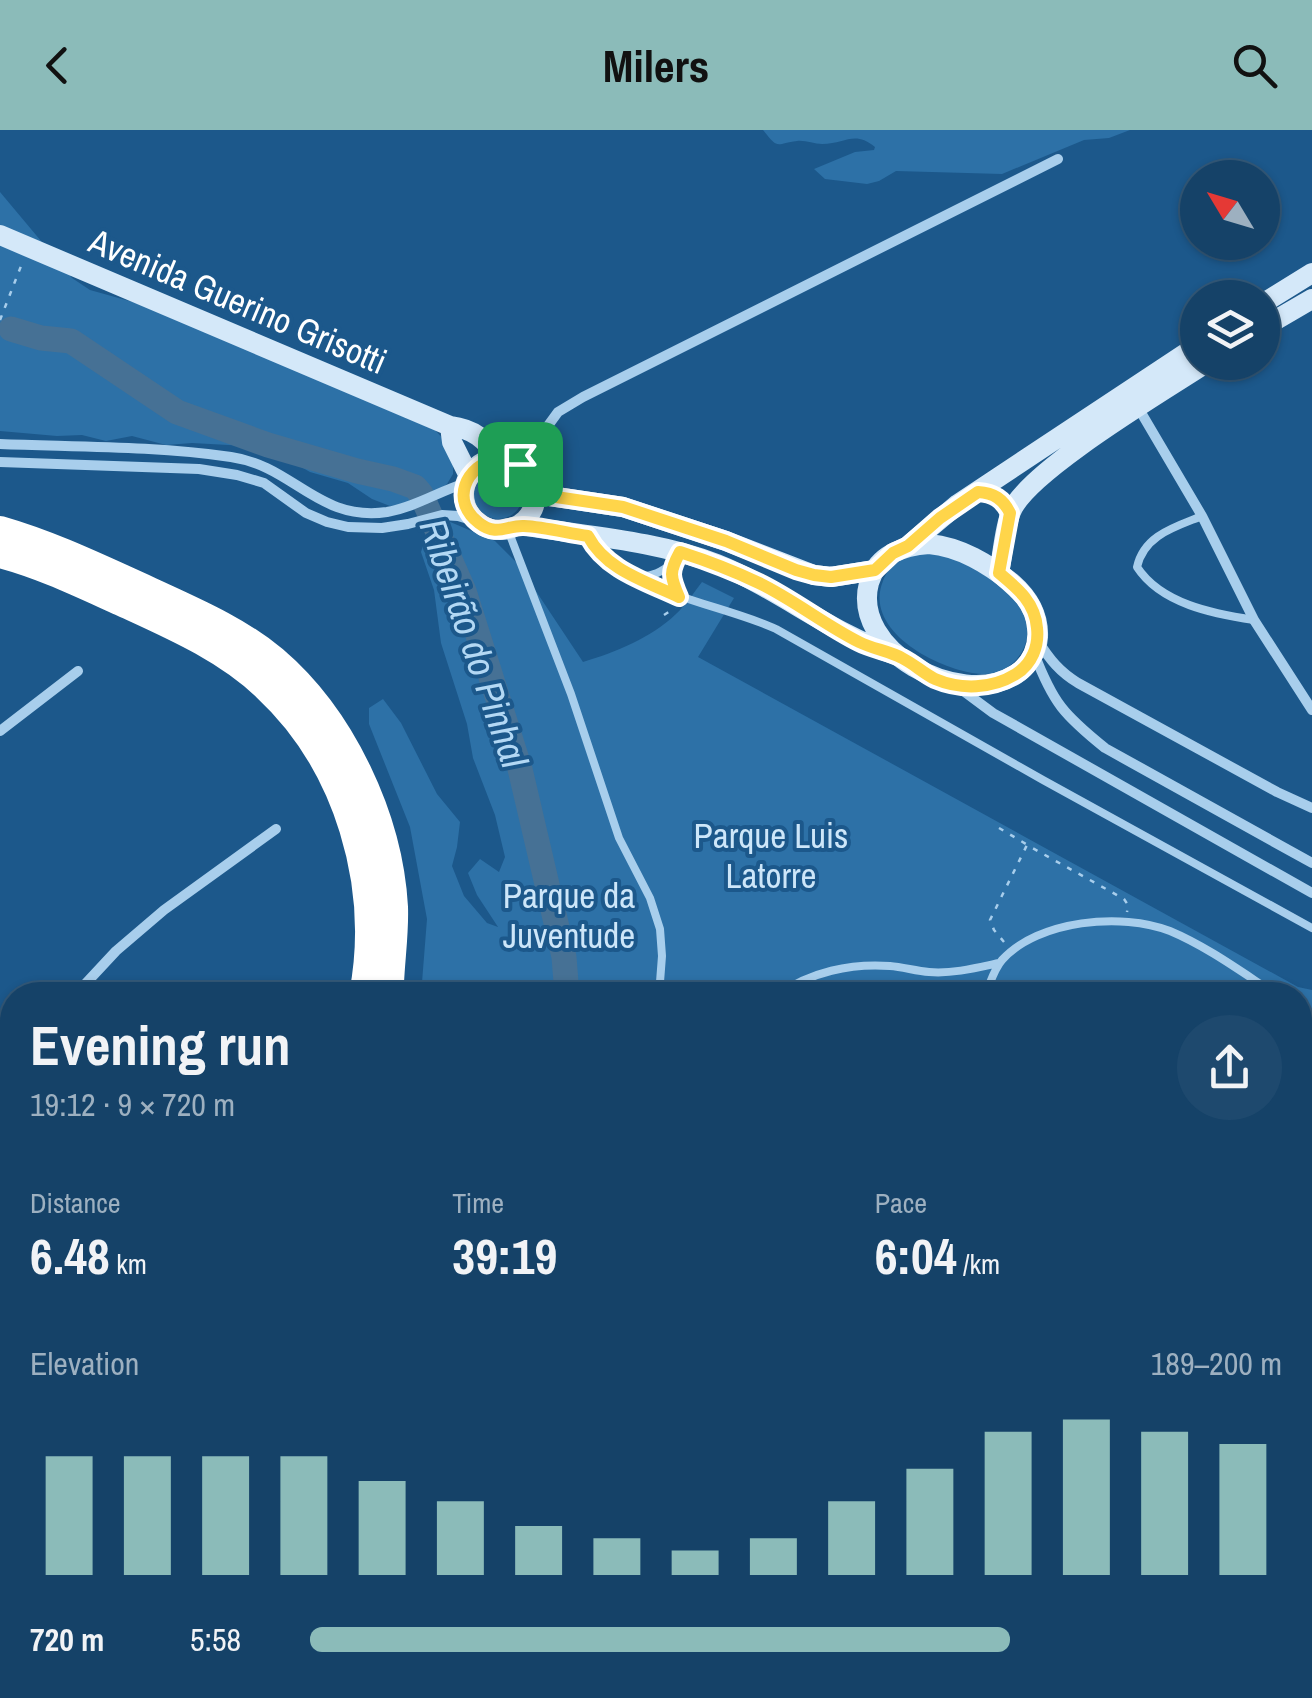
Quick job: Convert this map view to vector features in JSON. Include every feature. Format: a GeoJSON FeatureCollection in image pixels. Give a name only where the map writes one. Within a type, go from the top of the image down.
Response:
{"type":"FeatureCollection","features":[{"type":"Feature","properties":{"kind":"highway"},"geometry":{"type":"LineString","coordinates":[[0,530],[62,551],[207,618],[273,660],[302,688],[325,716],[351,759],[380,830],[394,908],[390,982]]}},
{"type":"Feature","properties":{"kind":"highway"},"geometry":{"type":"LineString","coordinates":[[0,554],[32,562],[174,627],[234,661],[299,722],[349,811],[368,907],[366,982]]}},
{"type":"Feature","properties":{"kind":"main road","name":"Avenida Guerino Grisotti"},"geometry":{"type":"LineString","coordinates":[[0,235],[460,427],[482,437],[498,458]]}},
{"type":"Feature","properties":{"kind":"main road"},"geometry":{"type":"LineString","coordinates":[[1280,293],[1312,273]]}},
{"type":"Feature","properties":{"kind":"main road"},"geometry":{"type":"LineString","coordinates":[[1280,318],[1312,299]]}},
{"type":"Feature","properties":{"kind":"main road"},"geometry":{"type":"LineString","coordinates":[[999,573],[1015,503],[1034,482],[1180,359]]}},
{"type":"Feature","properties":{"kind":"main road"},"geometry":{"type":"LineString","coordinates":[[902,658],[875,628],[868,611],[867,596],[875,570],[978,492],[1132,399],[1180,376]]}},
{"type":"Feature","properties":{"kind":"main road"},"geometry":{"type":"LineString","coordinates":[[450,426],[452,442],[468,479]]}},
{"type":"Feature","properties":{"kind":"main road"},"geometry":{"type":"LineString","coordinates":[[514,527],[528,516],[536,494],[534,483],[520,464],[498,458],[486,461],[468,479],[464,499],[475,521],[485,528],[514,527],[620,540],[677,558],[716,564],[762,584],[852,638],[902,658],[937,680],[973,687],[994,684],[1026,666],[1036,647],[1037,622],[1029,600],[999,573],[954,549],[930,544],[908,546]]}},
{"type":"Feature","properties":{"kind":"main road"},"geometry":{"type":"LineString","coordinates":[[978,492],[998,497],[1010,513]]}},
{"type":"Feature","properties":{"kind":"main road"},"geometry":{"type":"LineString","coordinates":[[536,494],[623,507],[814,575],[831,577],[875,570]]}},
{"type":"Feature","properties":{"kind":"street"},"geometry":{"type":"LineString","coordinates":[[520,464],[558,412],[1058,159]]}},
{"type":"Feature","properties":{"kind":"street"},"geometry":{"type":"LineString","coordinates":[[1132,399],[1202,516],[1254,620],[1312,710]]}},
{"type":"Feature","properties":{"kind":"street"},"geometry":{"type":"LineString","coordinates":[[0,444],[231,457],[258,463],[334,508],[357,513],[408,507],[468,479]]}},
{"type":"Feature","properties":{"kind":"street"},"geometry":{"type":"LineString","coordinates":[[0,462],[199,469],[238,475],[264,483],[306,513],[348,527],[408,524],[442,515],[475,521]]}},
{"type":"Feature","properties":{"kind":"street"},"geometry":{"type":"LineString","coordinates":[[1036,647],[1078,683],[1312,808]]}},
{"type":"Feature","properties":{"kind":"street"},"geometry":{"type":"LineString","coordinates":[[1036,647],[1046,684],[1057,703],[1076,725],[1105,748],[1312,863]]}},
{"type":"Feature","properties":{"kind":"street"},"geometry":{"type":"LineString","coordinates":[[0,731],[78,670]]}},
{"type":"Feature","properties":{"kind":"street"},"geometry":{"type":"LineString","coordinates":[[953,684],[993,713],[1312,892]]}},
{"type":"Feature","properties":{"kind":"street"},"geometry":{"type":"LineString","coordinates":[[87,982],[164,910],[276,829]]}},
{"type":"Feature","properties":{"kind":"lane"},"geometry":{"type":"LineString","coordinates":[[1202,516],[1152,540],[1136,567],[1150,582],[1201,610],[1254,620]]}},
{"type":"Feature","properties":{"kind":"lane"},"geometry":{"type":"LineString","coordinates":[[514,527],[619,838],[650,898],[660,929],[660,982]]}},
{"type":"Feature","properties":{"kind":"lane"},"geometry":{"type":"LineString","coordinates":[[588,536],[603,558],[634,576],[679,597],[776,629],[1312,928]]}},
{"type":"Feature","properties":{"kind":"lane"},"geometry":{"type":"LineString","coordinates":[[634,576],[649,577],[677,558]]}},
{"type":"Feature","properties":{"kind":"lane"},"geometry":{"type":"LineString","coordinates":[[677,558],[671,576],[679,597]]}},
{"type":"Feature","properties":{"kind":"lane"},"geometry":{"type":"LineString","coordinates":[[990,982],[998,963],[1032,938],[1080,923],[1127,922],[1168,930],[1257,982]]}},
{"type":"Feature","properties":{"kind":"lane"},"geometry":{"type":"LineString","coordinates":[[801,982],[836,969],[858,966],[957,972],[998,963]]}},
{"type":"Feature","properties":{"kind":"path"},"geometry":{"type":"LineString","coordinates":[[0,320],[28,247]]}},
{"type":"Feature","properties":{"kind":"path"},"geometry":{"type":"LineString","coordinates":[[999,828],[1124,899],[1128,905],[1127,922]]}},
{"type":"Feature","properties":{"kind":"path"},"geometry":{"type":"LineString","coordinates":[[1011,951],[990,920],[1027,844]]}},
{"type":"Feature","properties":{"kind":"green space"},"geometry":{"type":"Polygon","coordinates":[[[763,130],[1130,130],[1109,138],[1084,140],[1002,174],[896,171],[867,184],[825,179],[814,169],[855,152],[874,150],[868,142],[855,139],[778,144],[763,130]]]}},
{"type":"Feature","properties":{"kind":"green space"},"geometry":{"type":"Polygon","coordinates":[[[0,192],[72,278],[90,290],[140,304],[435,430],[448,444],[453,458],[453,474],[447,484],[407,504],[390,506],[348,483],[310,472],[266,447],[166,445],[132,436],[106,441],[82,435],[0,431],[0,192]]]}},
{"type":"Feature","properties":{"kind":"green space"},"geometry":{"type":"Polygon","coordinates":[[[498,469],[516,476],[523,494],[516,512],[498,519],[480,512],[473,494],[480,476],[498,469]]]}},
{"type":"Feature","properties":{"kind":"green space","name":"Parque Luis Latorre"},"geometry":{"type":"Polygon","coordinates":[[[448,521],[495,541],[518,564],[583,662],[656,630],[680,610],[702,582],[734,598],[698,657],[1289,982],[422,982],[427,919],[410,827],[369,724],[369,708],[383,699],[401,723],[437,794],[460,822],[452,866],[464,896],[487,923],[498,927],[468,873],[480,859],[499,872],[505,857],[441,643],[434,590],[421,552],[427,533],[448,521]]]}},
{"type":"Feature","properties":{"kind":"green space"},"geometry":{"type":"Polygon","coordinates":[[[925,553],[952,558],[989,575],[1020,607],[1027,633],[1024,646],[1009,666],[991,674],[965,672],[928,657],[895,632],[884,617],[880,600],[883,581],[899,561],[925,553]]]}},
{"type":"Feature","properties":{"kind":"waterway","name":"Ribeirão do Pinhal"},"geometry":{"type":"LineString","coordinates":[[11,329],[71,341],[177,412],[268,445],[393,479],[415,487],[421,494],[464,591],[520,769],[564,957],[566,982]]}},
{"type":"Feature","properties":{"kind":"route"},"geometry":{"type":"LineString","coordinates":[[498,458],[520,464],[534,483],[536,494],[623,507],[726,541],[796,570],[831,577],[875,570],[958,504],[978,492],[992,494],[1002,500],[1010,513],[999,573],[1029,600],[1037,622],[1034,653],[1026,666],[994,684],[953,684],[937,680],[902,658],[839,632],[762,584],[680,552],[671,576],[679,597],[614,566],[596,550],[588,536],[520,525],[508,530],[485,528],[475,521],[464,499],[469,476],[476,467],[498,458]]}},
{"type":"Feature","properties":{"kind":"park label","name":"Parque da Juventude"},"geometry":{"type":"Point","coordinates":[569,915]}}]}
